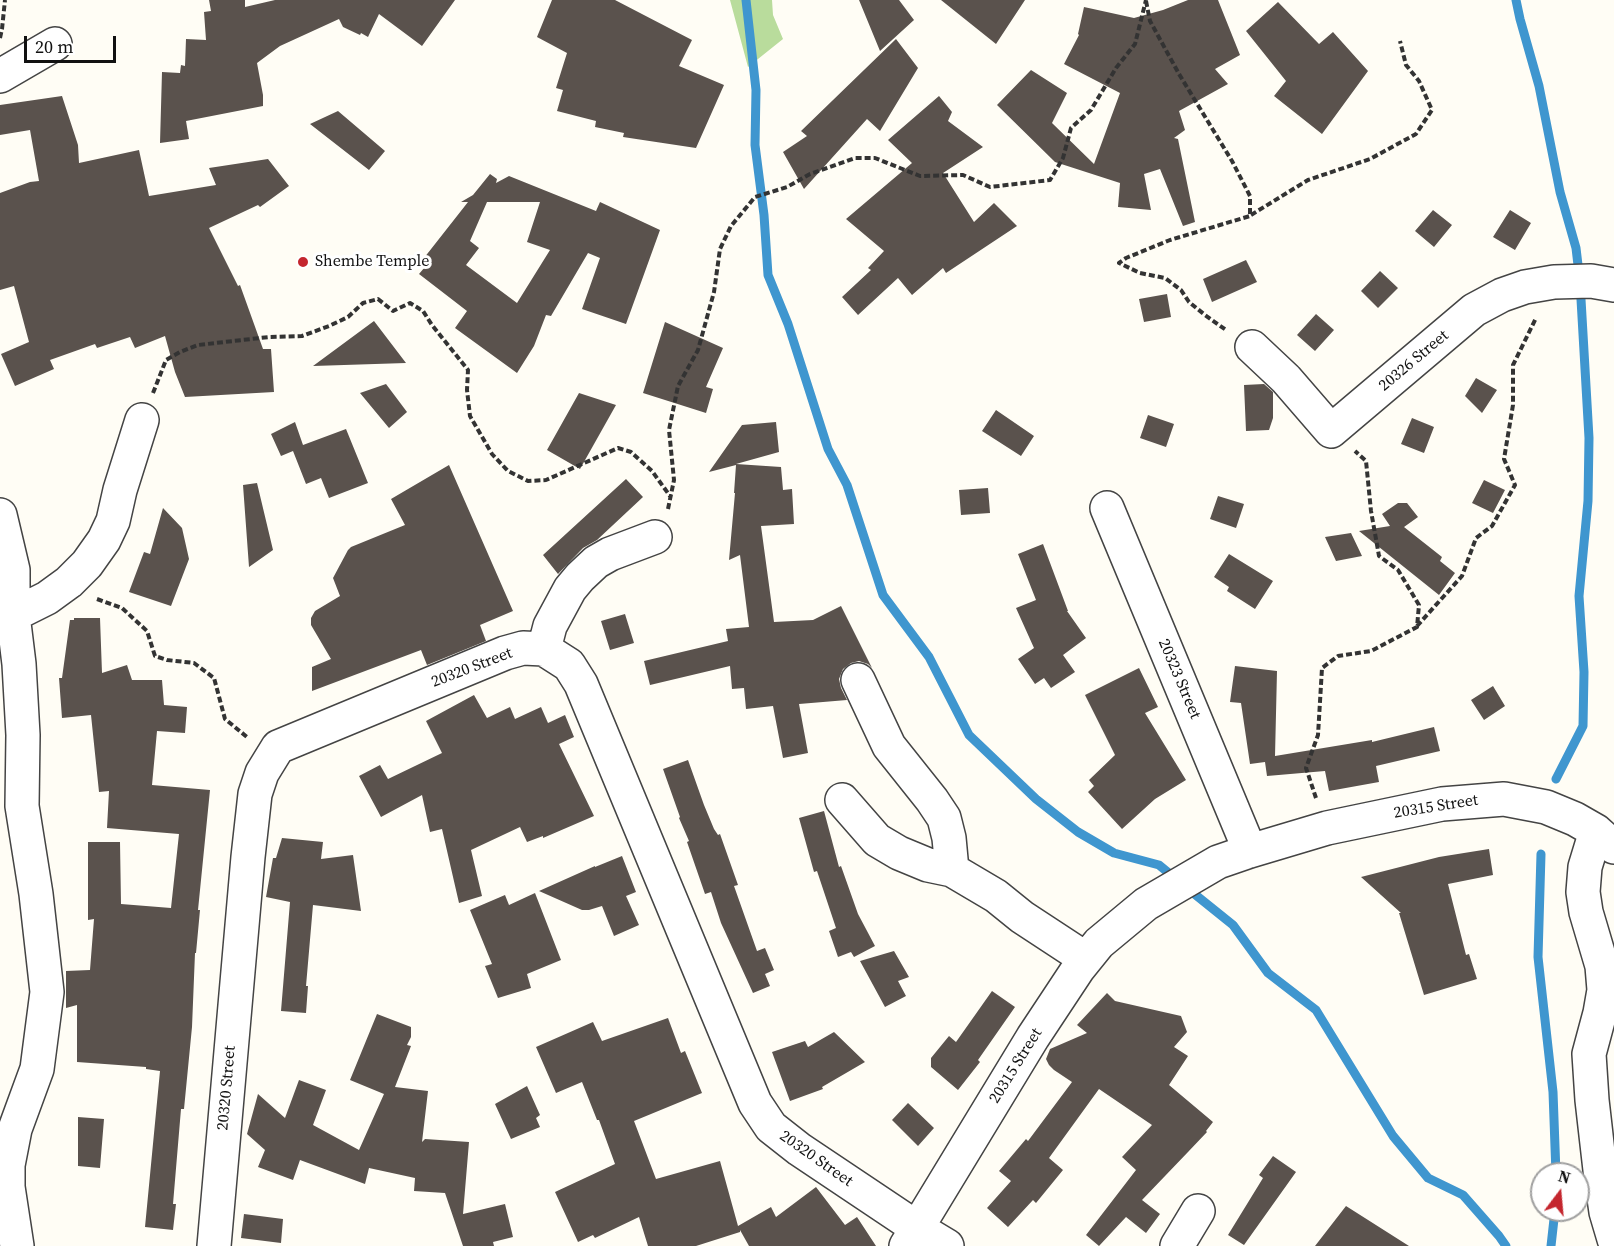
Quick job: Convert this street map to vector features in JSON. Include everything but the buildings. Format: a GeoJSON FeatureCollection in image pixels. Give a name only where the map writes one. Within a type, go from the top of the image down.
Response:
{"type":"FeatureCollection","features":[{"type":"Feature","properties":{"kind":"street"},"geometry":{"type":"LineString","coordinates":[[0,76],[55,44]]}},
{"type":"Feature","properties":{"kind":"street","name":"20326 Street"},"geometry":{"type":"LineString","coordinates":[[1331,431],[1474,310],[1502,295],[1525,287],[1554,282],[1590,281],[1614,285]]}},
{"type":"Feature","properties":{"kind":"street"},"geometry":{"type":"LineString","coordinates":[[1252,347],[1286,379],[1331,431]]}},
{"type":"Feature","properties":{"kind":"street"},"geometry":{"type":"LineString","coordinates":[[13,615],[46,598],[69,582],[87,564],[104,540],[113,521],[120,490],[142,420]]}},
{"type":"Feature","properties":{"kind":"street","name":"20323 Street"},"geometry":{"type":"LineString","coordinates":[[1107,508],[1250,850]]}},
{"type":"Feature","properties":{"kind":"street"},"geometry":{"type":"LineString","coordinates":[[0,515],[13,570],[13,615],[19,664],[23,735],[22,806],[36,894],[47,992],[37,1069],[15,1129],[8,1165],[8,1188],[17,1246]]}},
{"type":"Feature","properties":{"kind":"street"},"geometry":{"type":"LineString","coordinates":[[544,650],[550,626],[570,589],[580,577],[603,558],[655,537]]}},
{"type":"Feature","properties":{"kind":"street","name":"20320 Street"},"geometry":{"type":"LineString","coordinates":[[214,1246],[248,857],[255,794],[262,773],[278,747],[505,653],[523,648],[544,650],[569,665],[581,684],[755,1103],[771,1126],[912,1237],[947,1246]]}},
{"type":"Feature","properties":{"kind":"street"},"geometry":{"type":"LineString","coordinates":[[858,680],[889,746],[944,818],[949,838],[952,870]]}},
{"type":"Feature","properties":{"kind":"street","name":"20315 Street"},"geometry":{"type":"LineString","coordinates":[[912,1237],[1033,1037],[1099,943],[1155,899],[1218,862],[1250,850],[1327,828],[1442,804],[1504,799],[1546,807],[1575,819],[1605,839]]}},
{"type":"Feature","properties":{"kind":"street"},"geometry":{"type":"LineString","coordinates":[[842,800],[878,840],[918,861],[952,870],[996,896],[1022,917],[1086,959]]}},
{"type":"Feature","properties":{"kind":"street"},"geometry":{"type":"LineString","coordinates":[[1605,839],[1585,867],[1583,892],[1586,912],[1602,966],[1604,990],[1589,1054],[1600,1170],[1606,1212],[1614,1239]]}},
{"type":"Feature","properties":{"kind":"street"},"geometry":{"type":"LineString","coordinates":[[1177,1246],[1198,1211]]}},
{"type":"Feature","properties":{"kind":"path"},"geometry":{"type":"LineString","coordinates":[[0,38],[3,29],[5,0]]}},
{"type":"Feature","properties":{"kind":"path"},"geometry":{"type":"LineString","coordinates":[[1146,0],[1150,21],[1250,196],[1250,216]]}},
{"type":"Feature","properties":{"kind":"path"},"geometry":{"type":"LineString","coordinates":[[655,537],[667,514],[674,480],[669,430],[678,386],[698,351],[714,292],[720,249],[730,226],[755,197],[787,187],[810,174],[855,158],[875,158],[920,176],[963,175],[990,187],[1050,180],[1063,158],[1071,128],[1091,110],[1116,68],[1135,44],[1146,0]]}},
{"type":"Feature","properties":{"kind":"path"},"geometry":{"type":"LineString","coordinates":[[1252,347],[1205,315],[1190,302],[1181,290],[1165,278],[1140,273],[1119,263],[1170,240],[1250,216],[1308,180],[1370,159],[1416,134],[1432,110],[1419,81],[1406,65],[1400,41]]}},
{"type":"Feature","properties":{"kind":"path"},"geometry":{"type":"LineString","coordinates":[[1327,828],[1306,768],[1318,735],[1322,668],[1338,656],[1371,651],[1417,627],[1462,576],[1476,538],[1492,526],[1515,485],[1504,459],[1513,405],[1513,365],[1554,282]]}},
{"type":"Feature","properties":{"kind":"path"},"geometry":{"type":"LineString","coordinates":[[142,420],[166,360],[180,352],[198,345],[269,337],[302,336],[348,317],[363,303],[378,299],[393,311],[410,303],[423,310],[446,344],[468,370],[467,390],[470,416],[492,454],[508,471],[528,481],[546,480],[618,448],[631,452],[652,471],[670,497]]}},
{"type":"Feature","properties":{"kind":"path"},"geometry":{"type":"LineString","coordinates":[[1331,431],[1366,461],[1371,511],[1379,556],[1398,570],[1419,605],[1417,627]]}},
{"type":"Feature","properties":{"kind":"path"},"geometry":{"type":"LineString","coordinates":[[94,598],[122,608],[147,631],[155,656],[167,660],[194,663],[214,678],[225,719],[256,745],[274,752]]}},
{"type":"Feature","properties":{"kind":"green space"},"geometry":{"type":"Polygon","coordinates":[[[730,0],[772,0],[773,15],[783,39],[748,67],[730,0]]]}},
{"type":"Feature","properties":{"kind":"waterway"},"geometry":{"type":"LineString","coordinates":[[746,0],[756,90],[755,145],[764,215],[768,275],[788,324],[828,449],[847,485],[883,595],[929,657],[969,735],[1036,799],[1078,832],[1114,853],[1159,865],[1176,879]]}},
{"type":"Feature","properties":{"kind":"waterway"},"geometry":{"type":"LineString","coordinates":[[1516,0],[1539,86],[1560,192],[1576,248],[1589,438],[1588,501],[1579,596],[1584,672],[1583,726],[1556,779]]}},
{"type":"Feature","properties":{"kind":"waterway"},"geometry":{"type":"LineString","coordinates":[[1541,854],[1538,957],[1553,1092],[1556,1162]]}},
{"type":"Feature","properties":{"kind":"waterway"},"geometry":{"type":"LineString","coordinates":[[1187,888],[1233,925],[1268,973],[1316,1010],[1393,1136],[1428,1178],[1463,1195],[1506,1246]]}},
{"type":"Feature","properties":{"kind":"waterway"},"geometry":{"type":"LineString","coordinates":[[1551,1246],[1554,1222]]}},
{"type":"Feature","properties":{"kind":"place","name":"Shembe Temple"},"geometry":{"type":"Point","coordinates":[303,262]}}]}
